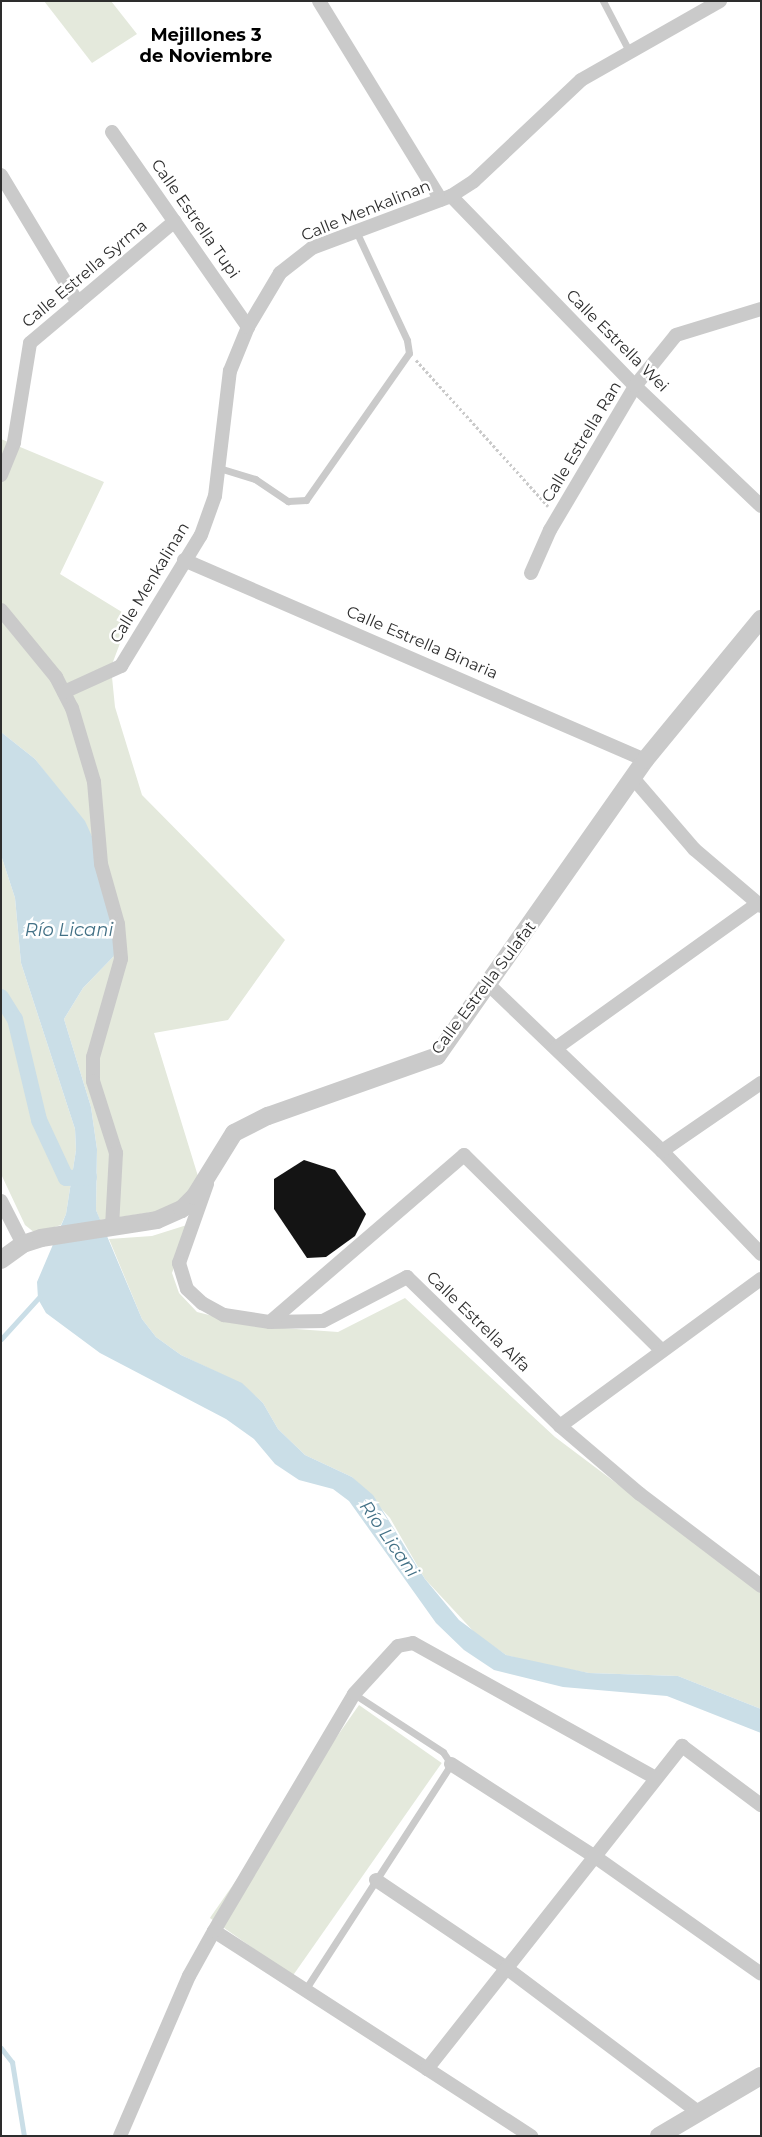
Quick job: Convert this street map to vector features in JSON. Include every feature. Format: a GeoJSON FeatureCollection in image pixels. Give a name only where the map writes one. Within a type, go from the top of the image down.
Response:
{"type":"FeatureCollection","features":[{"type":"Feature","properties":{"kind":"street","name":"Calle Estrella Wei"},"geometry":{"type":"LineString","coordinates":[[319,1],[446,198],[635,386],[761,506]]}},
{"type":"Feature","properties":{"kind":"street","name":"Calle Menkalinan"},"geometry":{"type":"LineString","coordinates":[[64,692],[121,666],[201,535],[210,514],[220,468],[222,415],[230,371],[248,327],[280,273],[312,248],[446,198],[474,181],[560,97],[629,51],[720,1]]}},
{"type":"Feature","properties":{"kind":"street","name":"Calle Estrella Tupi"},"geometry":{"type":"LineString","coordinates":[[112,132],[248,327]]}},
{"type":"Feature","properties":{"kind":"street"},"geometry":{"type":"LineString","coordinates":[[4,183],[78,303]]}},
{"type":"Feature","properties":{"kind":"street","name":"Calle Estrella Syrma"},"geometry":{"type":"LineString","coordinates":[[1,475],[14,442],[30,343],[175,221]]}},
{"type":"Feature","properties":{"kind":"street","name":"Calle Estrella Ran"},"geometry":{"type":"LineString","coordinates":[[531,572],[557,517],[635,386],[676,336],[761,309]]}},
{"type":"Feature","properties":{"kind":"street","name":"Calle Estrella Binaria"},"geometry":{"type":"LineString","coordinates":[[184,560],[645,760]]}},
{"type":"Feature","properties":{"kind":"street"},"geometry":{"type":"LineString","coordinates":[[1,610],[56,677],[64,692],[94,782],[101,864],[118,924],[121,959],[93,1057],[94,1081],[116,1153],[109,1226]]}},
{"type":"Feature","properties":{"kind":"street","name":"Calle Estrella Sulafat"},"geometry":{"type":"LineString","coordinates":[[1,1260],[22,1244],[41,1238],[157,1220],[182,1209],[211,1172],[226,1143],[247,1126],[438,1056],[645,760],[761,619]]}},
{"type":"Feature","properties":{"kind":"street"},"geometry":{"type":"LineString","coordinates":[[556,1048],[759,905],[694,849],[633,778]]}},
{"type":"Feature","properties":{"kind":"street"},"geometry":{"type":"LineString","coordinates":[[489,985],[662,1151],[761,1254]]}},
{"type":"Feature","properties":{"kind":"street"},"geometry":{"type":"LineString","coordinates":[[662,1151],[761,1084]]}},
{"type":"Feature","properties":{"kind":"street"},"geometry":{"type":"LineString","coordinates":[[270,1322],[464,1155],[661,1350]]}},
{"type":"Feature","properties":{"kind":"street","name":"Calle Estrella Alfa"},"geometry":{"type":"LineString","coordinates":[[211,1172],[179,1263],[179,1275],[186,1289],[202,1303],[224,1315],[270,1322],[323,1321],[407,1277],[560,1426],[640,1494],[761,1586]]}},
{"type":"Feature","properties":{"kind":"street"},"geometry":{"type":"LineString","coordinates":[[1,1202],[22,1244]]}},
{"type":"Feature","properties":{"kind":"street"},"geometry":{"type":"LineString","coordinates":[[560,1426],[661,1350],[761,1279]]}},
{"type":"Feature","properties":{"kind":"street"},"geometry":{"type":"LineString","coordinates":[[120,2136],[189,1976],[214,1931],[354,1694],[398,1646],[413,1643],[656,1778]]}},
{"type":"Feature","properties":{"kind":"street"},"geometry":{"type":"LineString","coordinates":[[427,2069],[505,1967],[682,1746],[761,1806]]}},
{"type":"Feature","properties":{"kind":"street"},"geometry":{"type":"LineString","coordinates":[[451,1764],[594,1856],[761,1974]]}},
{"type":"Feature","properties":{"kind":"street"},"geometry":{"type":"LineString","coordinates":[[376,1880],[505,1967],[697,2111]]}},
{"type":"Feature","properties":{"kind":"street"},"geometry":{"type":"LineString","coordinates":[[214,1931],[532,2136]]}},
{"type":"Feature","properties":{"kind":"street"},"geometry":{"type":"LineString","coordinates":[[659,2136],[697,2111],[761,2076]]}},
{"type":"Feature","properties":{"kind":"lane"},"geometry":{"type":"LineString","coordinates":[[603,1],[629,51]]}},
{"type":"Feature","properties":{"kind":"lane"},"geometry":{"type":"LineString","coordinates":[[220,468],[254,479],[288,501],[306,500],[409,352],[407,340],[356,231]]}},
{"type":"Feature","properties":{"kind":"lane"},"geometry":{"type":"LineString","coordinates":[[305,1990],[451,1764],[443,1752],[354,1694]]}},
{"type":"Feature","properties":{"kind":"path"},"geometry":{"type":"LineString","coordinates":[[409,352],[557,517]]}},
{"type":"Feature","properties":{"kind":"shaded area"},"geometry":{"type":"Polygon","coordinates":[[[44,1],[111,1],[137,34],[92,63],[44,1]]]}},
{"type":"Feature","properties":{"kind":"shaded area"},"geometry":{"type":"Polygon","coordinates":[[[1,439],[104,482],[60,574],[130,617],[111,667],[115,707],[142,795],[285,940],[228,1020],[154,1033],[201,1186],[187,1201],[160,1211],[100,1220],[96,1210],[97,1149],[91,1107],[64,1019],[83,988],[113,957],[55,785],[35,759],[1,732],[1,439]]]}},
{"type":"Feature","properties":{"kind":"shaded area"},"geometry":{"type":"Polygon","coordinates":[[[1,855],[15,898],[21,963],[75,1129],[76,1150],[66,1214],[61,1225],[35,1233],[25,1225],[1,1174],[1,855]]]}},
{"type":"Feature","properties":{"kind":"shaded area"},"geometry":{"type":"Polygon","coordinates":[[[190,1224],[172,1273],[179,1293],[197,1312],[253,1326],[338,1332],[405,1298],[555,1437],[761,1592],[761,1709],[678,1676],[589,1673],[538,1664],[506,1655],[476,1634],[425,1579],[390,1518],[352,1477],[305,1455],[278,1429],[263,1403],[242,1384],[181,1355],[156,1337],[142,1319],[109,1239],[152,1236],[190,1224]]]}},
{"type":"Feature","properties":{"kind":"shaded area"},"geometry":{"type":"Polygon","coordinates":[[[359,1705],[442,1763],[293,1976],[210,1918],[359,1705]]]}},
{"type":"Feature","properties":{"kind":"water","name":"Río Licani"},"geometry":{"type":"Polygon","coordinates":[[[1,732],[35,759],[85,821],[99,852],[122,936],[113,957],[83,988],[64,1019],[91,1107],[97,1149],[96,1210],[142,1319],[156,1337],[181,1355],[242,1383],[263,1403],[278,1429],[305,1455],[352,1477],[373,1495],[425,1579],[459,1620],[506,1655],[589,1673],[678,1676],[761,1709],[761,1733],[667,1696],[563,1687],[494,1670],[464,1650],[436,1623],[349,1501],[333,1489],[299,1480],[275,1464],[254,1439],[226,1419],[100,1353],[46,1313],[38,1299],[37,1282],[66,1214],[76,1150],[75,1129],[21,963],[15,898],[1,855],[1,732]]]}},
{"type":"Feature","properties":{"kind":"building"},"geometry":{"type":"Polygon","coordinates":[[[304,1160],[335,1170],[366,1214],[355,1236],[326,1257],[307,1258],[274,1209],[274,1179],[304,1160]]]}},
{"type":"Feature","properties":{"kind":"waterway"},"geometry":{"type":"LineString","coordinates":[[1,997],[15,1019],[39,1120],[66,1178],[89,1177]]}},
{"type":"Feature","properties":{"kind":"waterway"},"geometry":{"type":"LineString","coordinates":[[1,1339],[41,1295]]}},
{"type":"Feature","properties":{"kind":"waterway"},"geometry":{"type":"LineString","coordinates":[[1,2048],[12,2062],[24,2136]]}},
{"type":"Feature","properties":{"kind":"district","name":"Mejillones 3 de Noviembre"},"geometry":{"type":"Point","coordinates":[206,46]}}]}
